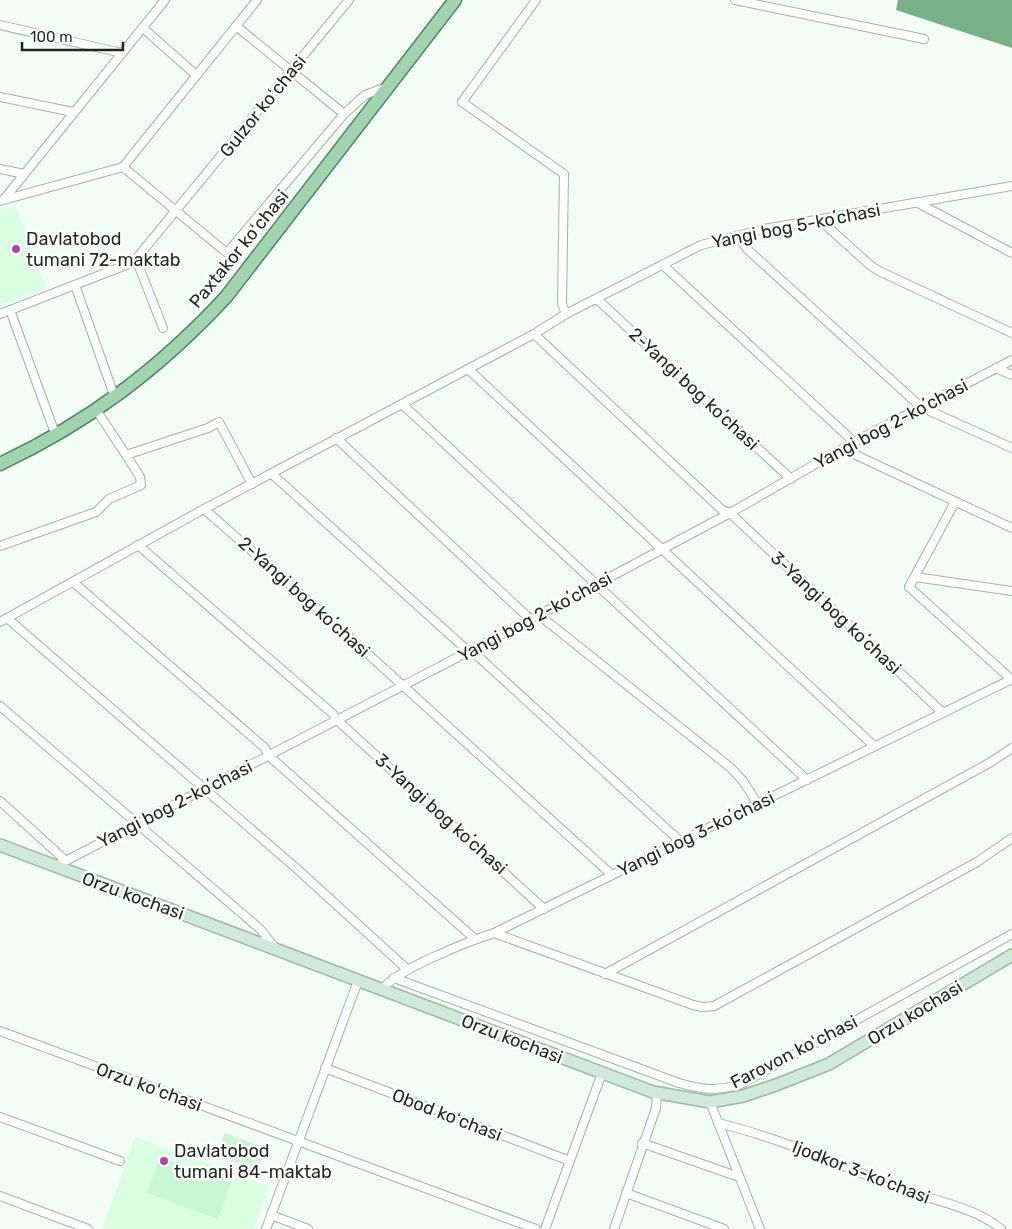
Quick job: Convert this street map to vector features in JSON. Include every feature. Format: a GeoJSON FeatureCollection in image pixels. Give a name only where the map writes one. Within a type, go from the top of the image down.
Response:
{"type":"FeatureCollection","features":[{"type":"Feature","properties":{"kind":"main road","name":"Paxtakor koʻchasi"},"geometry":{"type":"LineString","coordinates":[[0,464],[56,436],[115,398],[174,349],[226,297],[455,0]]}},
{"type":"Feature","properties":{"kind":"main road","name":"Orzu kochasi"},"geometry":{"type":"LineString","coordinates":[[0,845],[279,952],[657,1093],[710,1102],[743,1096],[829,1064],[1012,955]]}},
{"type":"Feature","properties":{"kind":"street"},"geometry":{"type":"LineString","coordinates":[[3,199],[165,0]]}},
{"type":"Feature","properties":{"kind":"street"},"geometry":{"type":"LineString","coordinates":[[3,199],[123,167],[257,0]]}},
{"type":"Feature","properties":{"kind":"street","name":"Gulzor koʻchasi"},"geometry":{"type":"LineString","coordinates":[[136,259],[349,0]]}},
{"type":"Feature","properties":{"kind":"street"},"geometry":{"type":"LineString","coordinates":[[536,0],[462,102],[564,174],[562,304],[566,314]]}},
{"type":"Feature","properties":{"kind":"street"},"geometry":{"type":"LineString","coordinates":[[735,0],[924,39]]}},
{"type":"Feature","properties":{"kind":"street"},"geometry":{"type":"LineString","coordinates":[[0,25],[122,53]]}},
{"type":"Feature","properties":{"kind":"street"},"geometry":{"type":"LineString","coordinates":[[236,26],[344,114]]}},
{"type":"Feature","properties":{"kind":"street"},"geometry":{"type":"LineString","coordinates":[[143,28],[196,75]]}},
{"type":"Feature","properties":{"kind":"street"},"geometry":{"type":"LineString","coordinates":[[123,167],[227,253],[344,114],[365,95],[388,87]]}},
{"type":"Feature","properties":{"kind":"street"},"geometry":{"type":"LineString","coordinates":[[0,97],[73,112]]}},
{"type":"Feature","properties":{"kind":"street"},"geometry":{"type":"LineString","coordinates":[[0,169],[24,174]]}},
{"type":"Feature","properties":{"kind":"street","name":"Yangi bog 5-koʼchasi"},"geometry":{"type":"LineString","coordinates":[[4,620],[204,509],[534,334],[566,314],[701,245],[764,228],[1012,186]]}},
{"type":"Feature","properties":{"kind":"street"},"geometry":{"type":"LineString","coordinates":[[918,203],[1012,253]]}},
{"type":"Feature","properties":{"kind":"street"},"geometry":{"type":"LineString","coordinates":[[820,220],[871,266],[881,272],[1012,333]]}},
{"type":"Feature","properties":{"kind":"street"},"geometry":{"type":"LineString","coordinates":[[737,236],[748,250],[921,407],[1012,448]]}},
{"type":"Feature","properties":{"kind":"street"},"geometry":{"type":"LineString","coordinates":[[0,314],[136,259],[163,328]]}},
{"type":"Feature","properties":{"kind":"street"},"geometry":{"type":"LineString","coordinates":[[663,265],[854,442]]}},
{"type":"Feature","properties":{"kind":"street"},"geometry":{"type":"LineString","coordinates":[[75,285],[115,398]]}},
{"type":"Feature","properties":{"kind":"street","name":"2-Yangi bog koʼchasi"},"geometry":{"type":"LineString","coordinates":[[597,299],[791,479]]}},
{"type":"Feature","properties":{"kind":"street"},"geometry":{"type":"LineString","coordinates":[[10,310],[56,436]]}},
{"type":"Feature","properties":{"kind":"street"},"geometry":{"type":"LineString","coordinates":[[534,334],[722,510],[730,513]]}},
{"type":"Feature","properties":{"kind":"street","name":"Yangi bog 2-koʼchasi"},"geometry":{"type":"LineString","coordinates":[[54,866],[539,615],[730,513],[854,442],[1012,360]]}},
{"type":"Feature","properties":{"kind":"street"},"geometry":{"type":"LineString","coordinates":[[996,368],[1012,375]]}},
{"type":"Feature","properties":{"kind":"street"},"geometry":{"type":"LineString","coordinates":[[468,369],[874,746]]}},
{"type":"Feature","properties":{"kind":"street"},"geometry":{"type":"LineString","coordinates":[[402,404],[806,780]]}},
{"type":"Feature","properties":{"kind":"street"},"geometry":{"type":"LineString","coordinates":[[0,546],[96,512],[109,499],[141,485],[140,477],[97,411]]}},
{"type":"Feature","properties":{"kind":"street"},"geometry":{"type":"LineString","coordinates":[[126,455],[208,428],[219,422],[252,484]]}},
{"type":"Feature","properties":{"kind":"street"},"geometry":{"type":"LineString","coordinates":[[336,438],[530,619]]}},
{"type":"Feature","properties":{"kind":"street"},"geometry":{"type":"LineString","coordinates":[[843,449],[1012,528]]}},
{"type":"Feature","properties":{"kind":"street"},"geometry":{"type":"LineString","coordinates":[[272,474],[681,842]]}},
{"type":"Feature","properties":{"kind":"street"},"geometry":{"type":"LineString","coordinates":[[955,502],[909,587],[1011,679]]}},
{"type":"Feature","properties":{"kind":"street","name":"2-Yangi bog koʼchasi"},"geometry":{"type":"LineString","coordinates":[[204,509],[404,686]]}},
{"type":"Feature","properties":{"kind":"street","name":"3-Yangi bog koʼchasi"},"geometry":{"type":"LineString","coordinates":[[730,513],[943,713]]}},
{"type":"Feature","properties":{"kind":"street"},"geometry":{"type":"LineString","coordinates":[[138,545],[333,714],[337,720]]}},
{"type":"Feature","properties":{"kind":"street"},"geometry":{"type":"LineString","coordinates":[[915,577],[1012,591]]}},
{"type":"Feature","properties":{"kind":"street"},"geometry":{"type":"LineString","coordinates":[[73,582],[265,748],[269,756],[475,940]]}},
{"type":"Feature","properties":{"kind":"street"},"geometry":{"type":"LineString","coordinates":[[539,615],[731,768],[744,781],[758,804]]}},
{"type":"Feature","properties":{"kind":"street"},"geometry":{"type":"LineString","coordinates":[[4,620],[205,789],[408,970]]}},
{"type":"Feature","properties":{"kind":"street","name":"Yangi bog 3-koʼchasi"},"geometry":{"type":"LineString","coordinates":[[382,990],[386,983],[408,970],[544,909],[1011,679]]}},
{"type":"Feature","properties":{"kind":"street"},"geometry":{"type":"LineString","coordinates":[[404,686],[612,875]]}},
{"type":"Feature","properties":{"kind":"street"},"geometry":{"type":"LineString","coordinates":[[0,706],[138,822],[260,929],[279,952]]}},
{"type":"Feature","properties":{"kind":"street","name":"3-Yangi bog koʼchasi"},"geometry":{"type":"LineString","coordinates":[[337,720],[544,909]]}},
{"type":"Feature","properties":{"kind":"street"},"geometry":{"type":"LineString","coordinates":[[605,974],[991,762],[1012,748]]}},
{"type":"Feature","properties":{"kind":"street"},"geometry":{"type":"LineString","coordinates":[[0,802],[65,860]]}},
{"type":"Feature","properties":{"kind":"street"},"geometry":{"type":"LineString","coordinates":[[494,933],[693,1005],[702,1007],[714,1006],[977,862],[1012,838]]}},
{"type":"Feature","properties":{"kind":"street","name":"Farovon koʻchasi"},"geometry":{"type":"LineString","coordinates":[[394,978],[680,1082],[704,1090],[717,1090],[739,1085],[1012,934]]}},
{"type":"Feature","properties":{"kind":"street"},"geometry":{"type":"LineString","coordinates":[[266,1229],[324,1068],[358,981]]}},
{"type":"Feature","properties":{"kind":"street","name":"Orzu koʻchasi"},"geometry":{"type":"LineString","coordinates":[[0,1031],[298,1141]]}},
{"type":"Feature","properties":{"kind":"street","name":"Obod koʻchasi"},"geometry":{"type":"LineString","coordinates":[[324,1068],[570,1161]]}},
{"type":"Feature","properties":{"kind":"street"},"geometry":{"type":"LineString","coordinates":[[545,1229],[602,1073]]}},
{"type":"Feature","properties":{"kind":"street"},"geometry":{"type":"LineString","coordinates":[[614,1229],[642,1143],[656,1108],[657,1093]]}},
{"type":"Feature","properties":{"kind":"street"},"geometry":{"type":"LineString","coordinates":[[710,1102],[760,1229]]}},
{"type":"Feature","properties":{"kind":"street"},"geometry":{"type":"LineString","coordinates":[[0,1116],[120,1161]]}},
{"type":"Feature","properties":{"kind":"street","name":"Ijodkor 3-koʼchasi"},"geometry":{"type":"LineString","coordinates":[[718,1122],[746,1129],[895,1186],[957,1207],[990,1220],[1001,1229]]}},
{"type":"Feature","properties":{"kind":"street"},"geometry":{"type":"LineString","coordinates":[[298,1141],[536,1229]]}},
{"type":"Feature","properties":{"kind":"street"},"geometry":{"type":"LineString","coordinates":[[642,1143],[739,1177]]}},
{"type":"Feature","properties":{"kind":"street"},"geometry":{"type":"LineString","coordinates":[[626,1193],[724,1229]]}},
{"type":"Feature","properties":{"kind":"street"},"geometry":{"type":"LineString","coordinates":[[0,1196],[88,1229]]}},
{"type":"Feature","properties":{"kind":"street"},"geometry":{"type":"LineString","coordinates":[[271,1215],[308,1229]]}},
{"type":"Feature","properties":{"kind":"shaded area"},"geometry":{"type":"Polygon","coordinates":[[[898,0],[1012,0],[1012,48],[896,10],[898,0]]]}},
{"type":"Feature","properties":{"kind":"shaded area","name":"Davlatobod tumani 72-maktab"},"geometry":{"type":"Polygon","coordinates":[[[15,205],[46,288],[0,305],[0,210],[15,205]]]}},
{"type":"Feature","properties":{"kind":"shaded area"},"geometry":{"type":"Polygon","coordinates":[[[225,1133],[265,1148],[257,1170],[217,1155],[225,1133]]]}},
{"type":"Feature","properties":{"kind":"shaded area","name":"Davlatobod tumani 84-maktab"},"geometry":{"type":"Polygon","coordinates":[[[135,1137],[269,1186],[254,1229],[102,1229],[135,1137]]]}},
{"type":"Feature","properties":{"kind":"shaded area"},"geometry":{"type":"Polygon","coordinates":[[[160,1157],[231,1183],[218,1219],[147,1193],[160,1157]]]}},
{"type":"Feature","properties":{"kind":"place","name":"Davlatobod tumani 72-maktab"},"geometry":{"type":"Point","coordinates":[16,249]}},
{"type":"Feature","properties":{"kind":"place","name":"Davlatobod tumani 84-maktab"},"geometry":{"type":"Point","coordinates":[164,1161]}}]}
